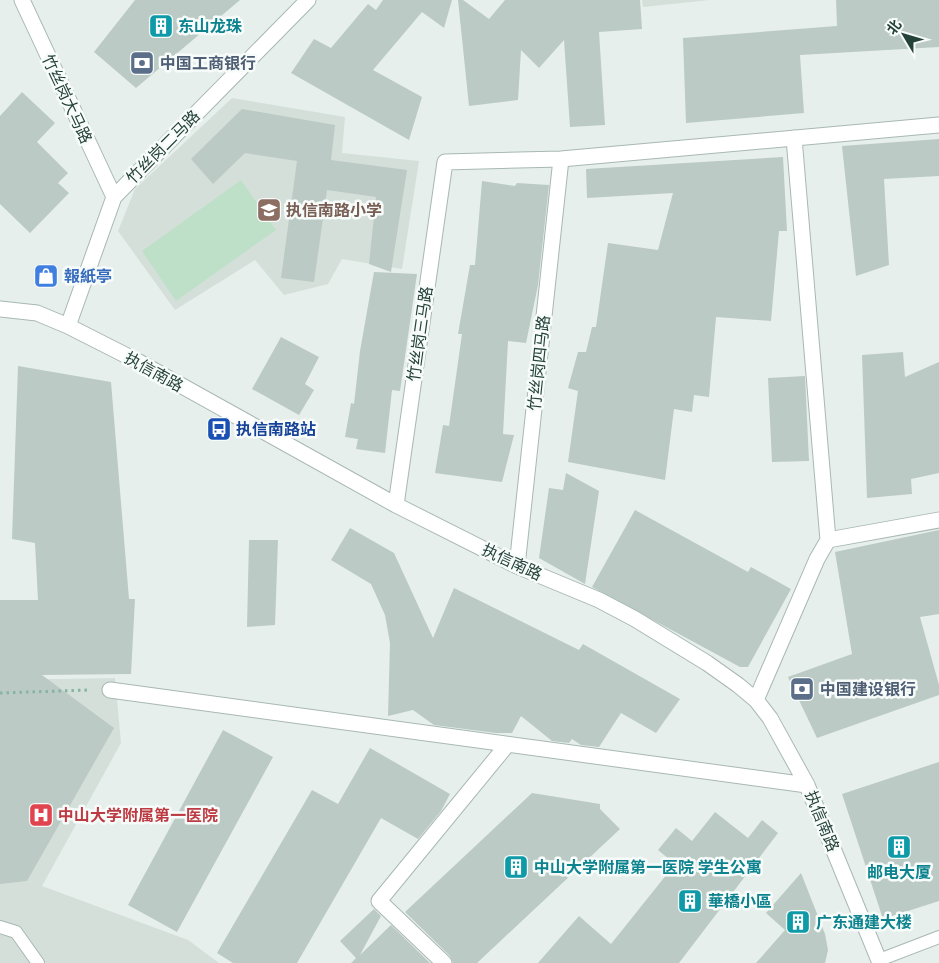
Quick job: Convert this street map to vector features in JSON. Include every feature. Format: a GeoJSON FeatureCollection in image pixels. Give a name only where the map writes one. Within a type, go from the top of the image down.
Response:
{"type":"FeatureCollection","features":[{"type":"Feature","properties":{"kind":"street","name":"竹丝岗大马路"},"geometry":{"type":"LineString","coordinates":[[22,0],[114,197]]}},
{"type":"Feature","properties":{"kind":"street","name":"竹丝岗二马路"},"geometry":{"type":"LineString","coordinates":[[68,326],[114,197],[308,0]]}},
{"type":"Feature","properties":{"kind":"street"},"geometry":{"type":"LineString","coordinates":[[562,159],[939,125]]}},
{"type":"Feature","properties":{"kind":"street"},"geometry":{"type":"LineString","coordinates":[[756,700],[817,559],[828,540],[794,138]]}},
{"type":"Feature","properties":{"kind":"street","name":"竹丝岗三马路"},"geometry":{"type":"LineString","coordinates":[[396,505],[444,162],[562,159]]}},
{"type":"Feature","properties":{"kind":"street","name":"竹丝岗四马路"},"geometry":{"type":"LineString","coordinates":[[518,566],[562,159]]}},
{"type":"Feature","properties":{"kind":"street","name":"执信南路"},"geometry":{"type":"LineString","coordinates":[[0,309],[37,313],[68,326],[139,362],[396,505],[518,566],[599,600],[635,619],[707,663],[756,700],[770,718],[807,785],[878,962]]}},
{"type":"Feature","properties":{"kind":"street"},"geometry":{"type":"LineString","coordinates":[[828,540],[939,520]]}},
{"type":"Feature","properties":{"kind":"street"},"geometry":{"type":"LineString","coordinates":[[110,690],[807,785]]}},
{"type":"Feature","properties":{"kind":"street"},"geometry":{"type":"LineString","coordinates":[[444,963],[379,901],[507,744]]}},
{"type":"Feature","properties":{"kind":"lane"},"geometry":{"type":"LineString","coordinates":[[0,927],[16,932],[38,963]]}},
{"type":"Feature","properties":{"kind":"lane"},"geometry":{"type":"LineString","coordinates":[[878,962],[939,937]]}},
{"type":"Feature","properties":{"kind":"path"},"geometry":{"type":"LineString","coordinates":[[0,692],[110,690]]}},
{"type":"Feature","properties":{"kind":"shaded area"},"geometry":{"type":"Polygon","coordinates":[[[642,0],[710,0],[643,7],[642,0]]]}},
{"type":"Feature","properties":{"kind":"shaded area","name":"执信南路小学"},"geometry":{"type":"Polygon","coordinates":[[[232,98],[345,117],[342,153],[419,161],[402,269],[342,259],[328,284],[284,295],[255,260],[175,310],[118,231],[135,189],[232,98]]]}},
{"type":"Feature","properties":{"kind":"shaded area","name":"中山大学附属第一医院"},"geometry":{"type":"Polygon","coordinates":[[[115,678],[121,743],[42,886],[188,940],[219,963],[0,963],[0,680],[115,678]]]}},
{"type":"Feature","properties":{"kind":"green space"},"geometry":{"type":"Polygon","coordinates":[[[241,180],[276,230],[176,301],[142,251],[241,180]]]}},
{"type":"Feature","properties":{"kind":"building","name":"东山龙珠"},"geometry":{"type":"Polygon","coordinates":[[[135,0],[240,0],[136,88],[94,52],[135,0]]]}},
{"type":"Feature","properties":{"kind":"building"},"geometry":{"type":"Polygon","coordinates":[[[383,0],[452,0],[444,28],[422,12],[373,70],[422,97],[409,140],[291,73],[314,39],[331,48],[368,4],[376,10],[383,0]]]}},
{"type":"Feature","properties":{"kind":"building"},"geometry":{"type":"Polygon","coordinates":[[[458,0],[463,0],[489,19],[505,0],[640,0],[642,29],[599,32],[605,125],[570,127],[564,40],[539,68],[521,50],[518,100],[469,106],[458,0]]]}},
{"type":"Feature","properties":{"kind":"building"},"geometry":{"type":"Polygon","coordinates":[[[836,0],[939,0],[939,47],[800,55],[804,113],[686,123],[683,38],[837,26],[836,0]]]}},
{"type":"Feature","properties":{"kind":"building"},"geometry":{"type":"Polygon","coordinates":[[[22,92],[55,123],[37,142],[68,173],[58,183],[69,193],[30,233],[0,204],[0,116],[22,92]]]}},
{"type":"Feature","properties":{"kind":"building"},"geometry":{"type":"Polygon","coordinates":[[[242,109],[335,125],[331,160],[407,170],[391,272],[369,264],[376,197],[327,190],[314,282],[281,278],[297,161],[245,153],[213,184],[191,159],[242,109]]]}},
{"type":"Feature","properties":{"kind":"building"},"geometry":{"type":"Polygon","coordinates":[[[939,139],[939,176],[884,179],[889,265],[856,276],[842,146],[939,139]]]}},
{"type":"Feature","properties":{"kind":"building"},"geometry":{"type":"Polygon","coordinates":[[[783,157],[787,231],[779,231],[771,321],[716,317],[709,397],[694,395],[692,412],[674,409],[665,480],[568,462],[578,391],[568,388],[578,352],[586,352],[592,327],[596,327],[608,243],[658,250],[673,193],[587,198],[586,169],[783,157]]]}},
{"type":"Feature","properties":{"kind":"building"},"geometry":{"type":"Polygon","coordinates":[[[482,181],[515,186],[517,183],[549,185],[538,285],[526,343],[508,341],[503,434],[514,435],[502,482],[435,473],[443,425],[449,426],[462,334],[458,334],[470,265],[475,265],[482,181]]]}},
{"type":"Feature","properties":{"kind":"building"},"geometry":{"type":"Polygon","coordinates":[[[374,272],[417,274],[400,391],[392,390],[385,453],[356,449],[358,439],[345,437],[351,403],[354,404],[360,351],[374,272]]]}},
{"type":"Feature","properties":{"kind":"building"},"geometry":{"type":"Polygon","coordinates":[[[281,337],[319,357],[305,384],[314,390],[299,415],[252,389],[281,337]]]}},
{"type":"Feature","properties":{"kind":"building"},"geometry":{"type":"Polygon","coordinates":[[[903,352],[905,377],[939,362],[939,473],[911,479],[912,494],[867,498],[862,355],[903,352]]]}},
{"type":"Feature","properties":{"kind":"building"},"geometry":{"type":"Polygon","coordinates":[[[18,366],[111,382],[129,599],[135,599],[131,674],[42,675],[114,728],[27,881],[0,884],[0,600],[38,600],[35,543],[12,539],[18,366]]]}},
{"type":"Feature","properties":{"kind":"building"},"geometry":{"type":"Polygon","coordinates":[[[805,376],[809,461],[772,462],[768,378],[805,376]]]}},
{"type":"Feature","properties":{"kind":"building"},"geometry":{"type":"Polygon","coordinates":[[[566,473],[599,491],[585,584],[539,558],[549,488],[563,490],[566,473]]]}},
{"type":"Feature","properties":{"kind":"building"},"geometry":{"type":"Polygon","coordinates":[[[635,510],[748,572],[751,567],[791,589],[748,667],[740,667],[592,587],[635,510]]]}},
{"type":"Feature","properties":{"kind":"building"},"geometry":{"type":"Polygon","coordinates":[[[350,528],[394,553],[433,638],[454,588],[579,650],[583,644],[680,699],[656,733],[621,713],[599,747],[581,745],[572,739],[569,743],[552,741],[521,716],[512,733],[496,733],[434,725],[413,710],[388,716],[390,643],[385,615],[371,584],[331,560],[350,528]]]}},
{"type":"Feature","properties":{"kind":"building"},"geometry":{"type":"Polygon","coordinates":[[[939,530],[939,614],[920,617],[939,685],[939,695],[817,738],[788,677],[852,654],[835,552],[939,530]]]}},
{"type":"Feature","properties":{"kind":"building"},"geometry":{"type":"Polygon","coordinates":[[[249,540],[278,540],[275,625],[247,627],[249,540]]]}},
{"type":"Feature","properties":{"kind":"building"},"geometry":{"type":"Polygon","coordinates":[[[223,730],[273,757],[177,932],[128,905],[223,730]]]}},
{"type":"Feature","properties":{"kind":"building"},"geometry":{"type":"Polygon","coordinates":[[[370,748],[450,794],[441,811],[418,839],[381,818],[297,963],[233,963],[217,953],[312,790],[338,804],[370,748]]]}},
{"type":"Feature","properties":{"kind":"building","name":"邮电大厦"},"geometry":{"type":"Polygon","coordinates":[[[939,762],[939,901],[883,919],[842,794],[939,762]]]}},
{"type":"Feature","properties":{"kind":"building","name":"中山大学附属第一医院 学生公寓"},"geometry":{"type":"Polygon","coordinates":[[[532,793],[600,804],[600,809],[620,829],[477,963],[453,963],[450,956],[405,912],[532,793]]]}},
{"type":"Feature","properties":{"kind":"building","name":"華橋小區"},"geometry":{"type":"Polygon","coordinates":[[[715,812],[748,838],[762,820],[778,833],[679,963],[538,963],[579,916],[611,944],[675,864],[658,850],[676,828],[692,841],[715,812]]]}},
{"type":"Feature","properties":{"kind":"building","name":"广东通建大楼"},"geometry":{"type":"Polygon","coordinates":[[[801,873],[825,934],[828,950],[825,963],[756,963],[785,930],[766,913],[801,873]]]}},
{"type":"Feature","properties":{"kind":"building"},"geometry":{"type":"Polygon","coordinates":[[[374,909],[381,916],[360,955],[391,925],[430,963],[351,963],[356,958],[340,941],[374,909]]]}},
{"type":"Feature","properties":{"kind":"place","name":"东山龙珠"},"geometry":{"type":"Point","coordinates":[161,26]}},
{"type":"Feature","properties":{"kind":"place","name":"中国工商银行"},"geometry":{"type":"Point","coordinates":[142,63]}},
{"type":"Feature","properties":{"kind":"place","name":"执信南路小学"},"geometry":{"type":"Point","coordinates":[269,210]}},
{"type":"Feature","properties":{"kind":"place","name":"報紙亭"},"geometry":{"type":"Point","coordinates":[46,276]}},
{"type":"Feature","properties":{"kind":"place","name":"执信南路站"},"geometry":{"type":"Point","coordinates":[219,429]}},
{"type":"Feature","properties":{"kind":"place","name":"中国建设银行"},"geometry":{"type":"Point","coordinates":[802,689]}},
{"type":"Feature","properties":{"kind":"place","name":"中山大学附属第一医院"},"geometry":{"type":"Point","coordinates":[41,815]}},
{"type":"Feature","properties":{"kind":"place","name":"邮电大厦"},"geometry":{"type":"Point","coordinates":[899,847]}},
{"type":"Feature","properties":{"kind":"place","name":"中山大学附属第一医院 学生公寓"},"geometry":{"type":"Point","coordinates":[516,867]}},
{"type":"Feature","properties":{"kind":"place","name":"華橋小區"},"geometry":{"type":"Point","coordinates":[690,901]}},
{"type":"Feature","properties":{"kind":"place","name":"广东通建大楼"},"geometry":{"type":"Point","coordinates":[798,922]}}]}
